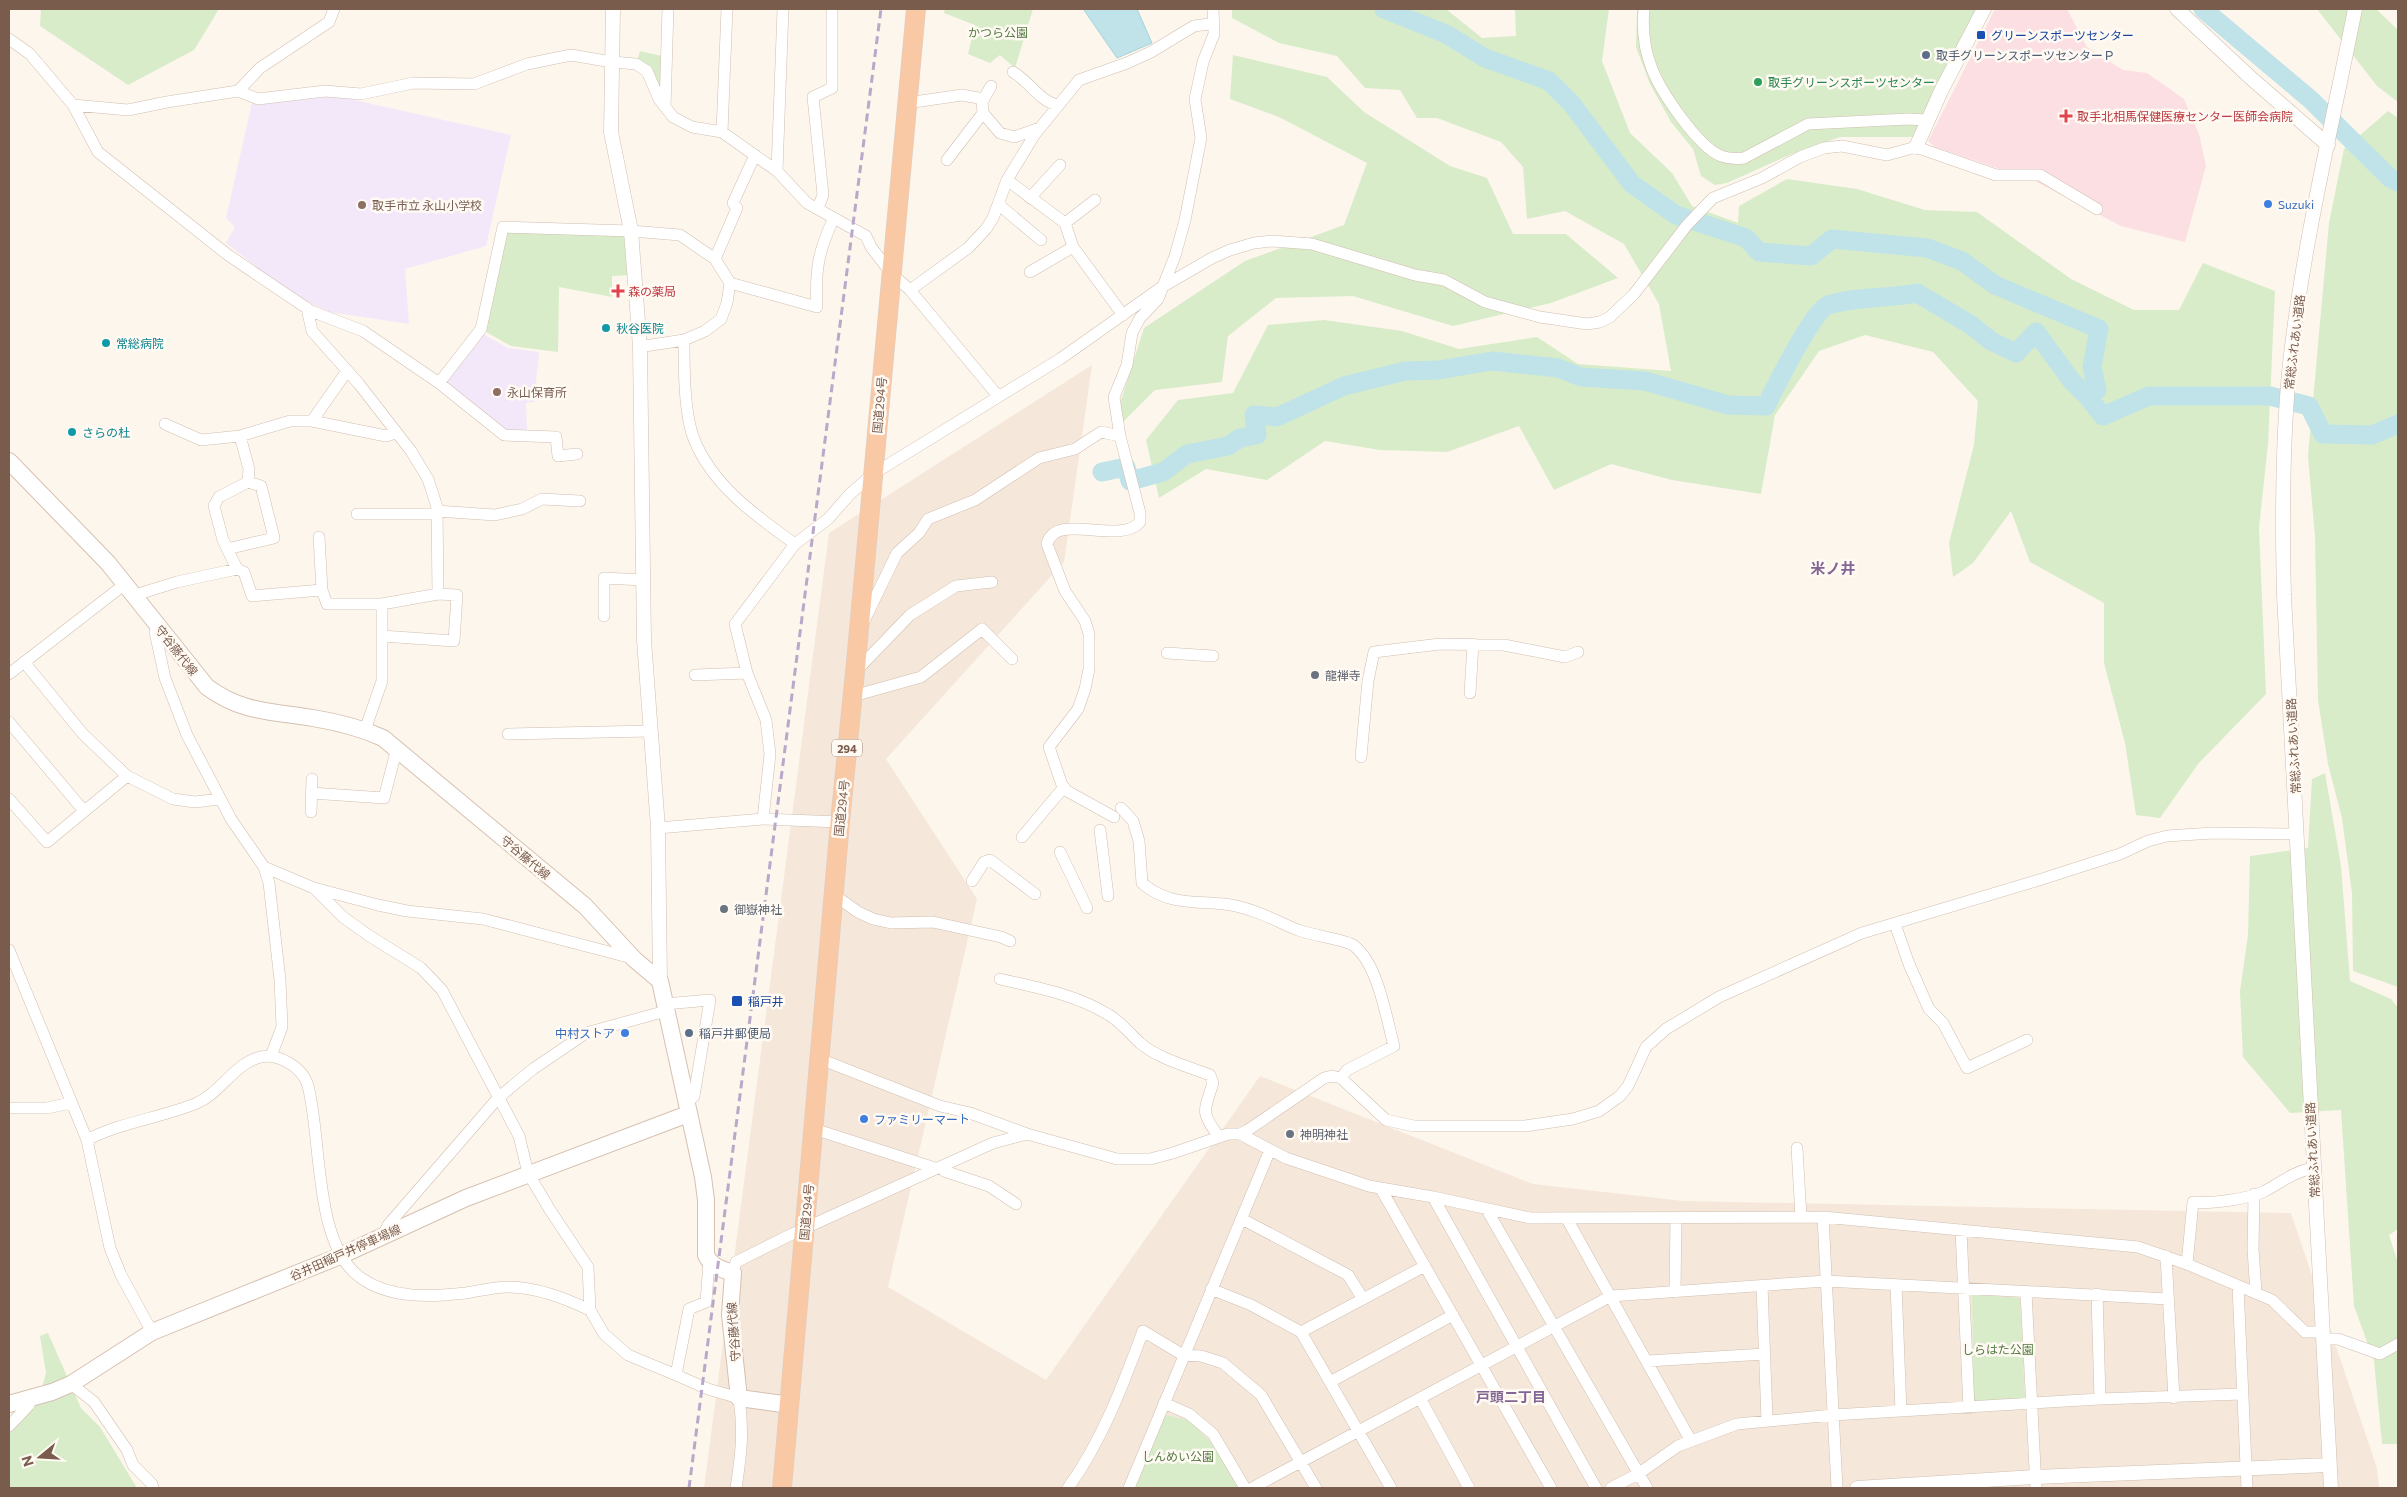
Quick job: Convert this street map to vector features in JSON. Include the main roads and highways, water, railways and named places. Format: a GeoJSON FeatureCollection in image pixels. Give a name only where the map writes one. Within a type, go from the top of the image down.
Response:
{"type":"FeatureCollection","features":[{"type":"Feature","properties":{"kind":"highway","name":"国道294号"},"geometry":{"type":"LineString","coordinates":[[782,1488],[840,822],[916,9]]}},
{"type":"Feature","properties":{"kind":"main road","name":"守谷藤代線"},"geometry":{"type":"LineString","coordinates":[[9,462],[108,563],[207,687],[224,699],[241,706],[268,713],[312,718],[365,730],[383,738],[585,906],[634,959],[660,981],[703,1177],[706,1200],[706,1255],[709,1262],[716,1268],[733,1273],[730,1315],[739,1398],[790,1404]]}},
{"type":"Feature","properties":{"kind":"main road","name":"谷井田稲戸井停車場線"},"geometry":{"type":"LineString","coordinates":[[9,1404],[71,1384],[152,1332],[340,1256],[466,1198],[687,1109]]}},
{"type":"Feature","properties":{"kind":"water"},"geometry":{"type":"Polygon","coordinates":[[[1137,9],[1152,43],[1117,58],[1084,10],[1137,9]]]}},
{"type":"Feature","properties":{"kind":"waterway"},"geometry":{"type":"LineString","coordinates":[[1384,9],[1446,34],[1485,58],[1549,81],[1571,103],[1632,184],[1676,215],[1746,238],[1759,252],[1811,256],[1832,239],[1927,248],[1962,261],[1995,285],[2099,329],[2092,367],[2097,390],[2087,396],[2103,416],[2149,396],[2270,396],[2309,406],[2323,434],[2372,435],[2398,424]]}},
{"type":"Feature","properties":{"kind":"waterway"},"geometry":{"type":"LineString","coordinates":[[2203,9],[2311,100],[2390,178],[2398,182]]}},
{"type":"Feature","properties":{"kind":"waterway"},"geometry":{"type":"LineString","coordinates":[[1102,472],[1126,467],[1130,481],[1163,472],[1187,454],[1228,446],[1240,438],[1257,435],[1254,415],[1277,417],[1344,386],[1405,371],[1439,370],[1492,361],[1558,368],[1581,377],[1645,381],[1728,405],[1766,406],[1804,334],[1821,310],[1828,305],[1850,300],[1917,293],[1971,325],[1991,341],[2016,353],[2036,332],[2071,380],[2087,396]]}},
{"type":"Feature","properties":{"kind":"railway"},"geometry":{"type":"LineString","coordinates":[[689,1488],[881,9]]}},
{"type":"Feature","properties":{"kind":"place","name":"グリーンスポーツセンター"},"geometry":{"type":"Point","coordinates":[1981,35]}},
{"type":"Feature","properties":{"kind":"place","name":"取手グリーンスポーツセンターＰ"},"geometry":{"type":"Point","coordinates":[1926,55]}},
{"type":"Feature","properties":{"kind":"place","name":"取手グリーンスポーツセンター"},"geometry":{"type":"Point","coordinates":[1758,82]}},
{"type":"Feature","properties":{"kind":"place","name":"取手北相馬保健医療センター医師会病院"},"geometry":{"type":"Point","coordinates":[2066,116]}},
{"type":"Feature","properties":{"kind":"place","name":"Suzuki"},"geometry":{"type":"Point","coordinates":[2268,204]}},
{"type":"Feature","properties":{"kind":"place","name":"取手市立 永山小学校"},"geometry":{"type":"Point","coordinates":[362,205]}},
{"type":"Feature","properties":{"kind":"place","name":"森の薬局"},"geometry":{"type":"Point","coordinates":[618,291]}},
{"type":"Feature","properties":{"kind":"place","name":"秋谷医院"},"geometry":{"type":"Point","coordinates":[606,328]}},
{"type":"Feature","properties":{"kind":"place","name":"常総病院"},"geometry":{"type":"Point","coordinates":[106,343]}},
{"type":"Feature","properties":{"kind":"place","name":"永山保育所"},"geometry":{"type":"Point","coordinates":[497,392]}},
{"type":"Feature","properties":{"kind":"place","name":"さらの杜"},"geometry":{"type":"Point","coordinates":[72,432]}},
{"type":"Feature","properties":{"kind":"place","name":"龍禅寺"},"geometry":{"type":"Point","coordinates":[1315,675]}},
{"type":"Feature","properties":{"kind":"place","name":"御嶽神社"},"geometry":{"type":"Point","coordinates":[724,909]}},
{"type":"Feature","properties":{"kind":"place","name":"稲戸井"},"geometry":{"type":"Point","coordinates":[737,1001]}},
{"type":"Feature","properties":{"kind":"place","name":"中村ストア"},"geometry":{"type":"Point","coordinates":[625,1033]}},
{"type":"Feature","properties":{"kind":"place","name":"稲戸井郵便局"},"geometry":{"type":"Point","coordinates":[689,1033]}},
{"type":"Feature","properties":{"kind":"place","name":"ファミリーマート"},"geometry":{"type":"Point","coordinates":[864,1119]}},
{"type":"Feature","properties":{"kind":"place","name":"神明神社"},"geometry":{"type":"Point","coordinates":[1290,1134]}},
{"type":"Feature","properties":{"kind":"district","name":"米ノ井"},"geometry":{"type":"Point","coordinates":[1833,568]}},
{"type":"Feature","properties":{"kind":"district","name":"戸頭二丁目"},"geometry":{"type":"Point","coordinates":[1511,1396]}},
{"type":"Feature","properties":{"kind":"park label","name":"かつら公園"},"geometry":{"type":"Point","coordinates":[998,32]}},
{"type":"Feature","properties":{"kind":"park label","name":"しらはた公園"},"geometry":{"type":"Point","coordinates":[1998,1349]}},
{"type":"Feature","properties":{"kind":"park label","name":"しんめい公園"},"geometry":{"type":"Point","coordinates":[1178,1456]}}]}
